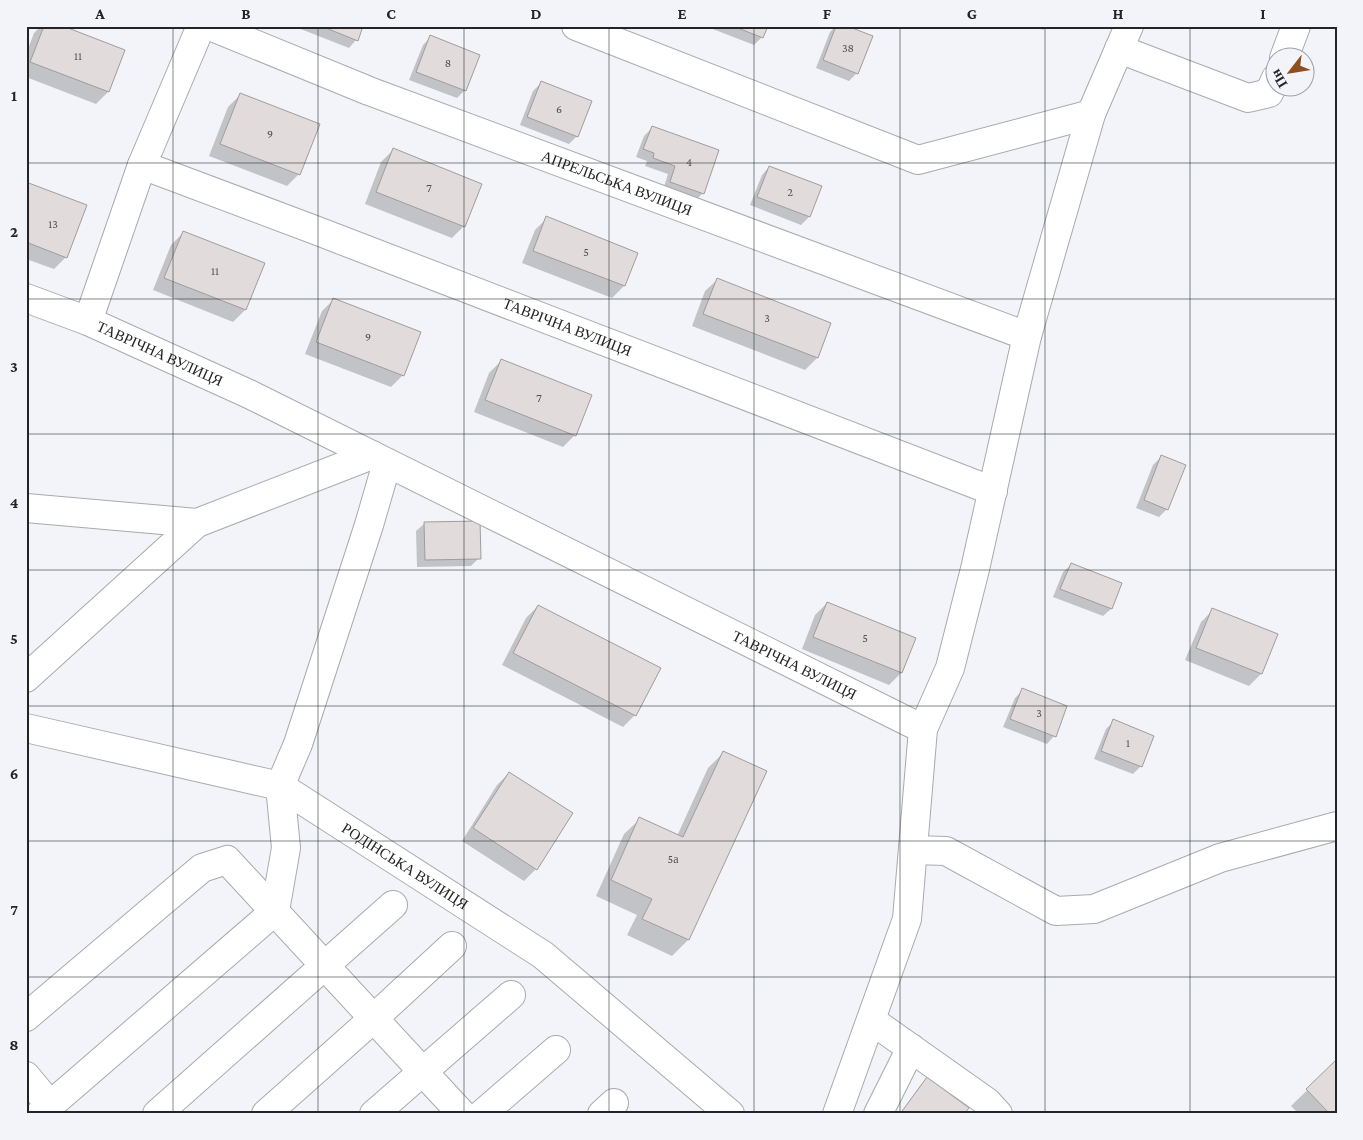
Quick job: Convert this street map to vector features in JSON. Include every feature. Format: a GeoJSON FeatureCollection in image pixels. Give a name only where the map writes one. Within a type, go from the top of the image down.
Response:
{"type":"FeatureCollection","features":[{"type":"Feature","properties":{"kind":"street"},"geometry":{"type":"LineString","coordinates":[[88,321],[142,165],[201,26]]}},
{"type":"Feature","properties":{"kind":"street","name":"АПРЕЛЬСЬКА ВУЛИЦЯ"},"geometry":{"type":"LineString","coordinates":[[210,26],[369,92],[1027,336]]}},
{"type":"Feature","properties":{"kind":"street"},"geometry":{"type":"LineString","coordinates":[[576,26],[918,160],[1091,114]]}},
{"type":"Feature","properties":{"kind":"street"},"geometry":{"type":"LineString","coordinates":[[1288,48],[1296,26]]}},
{"type":"Feature","properties":{"kind":"street"},"geometry":{"type":"LineString","coordinates":[[837,1114],[907,918],[923,729],[950,668],[976,569],[1027,336],[1091,114],[1124,38],[1248,98],[1266,94]]}},
{"type":"Feature","properties":{"kind":"street","name":"ТАВРІЧНА ВУЛИЦЯ"},"geometry":{"type":"LineString","coordinates":[[142,165],[993,491]]}},
{"type":"Feature","properties":{"kind":"street","name":"ТАВРІЧНА ВУЛИЦЯ"},"geometry":{"type":"LineString","coordinates":[[26,298],[88,321],[249,394],[923,729]]}},
{"type":"Feature","properties":{"kind":"street"},"geometry":{"type":"LineString","coordinates":[[26,678],[196,523],[380,459],[370,525],[298,744],[280,786],[286,848],[275,911],[45,1110],[26,1076]]}},
{"type":"Feature","properties":{"kind":"street"},"geometry":{"type":"LineString","coordinates":[[26,508],[196,523]]}},
{"type":"Feature","properties":{"kind":"street","name":"РОДІНСЬКА ВУЛИЦЯ"},"geometry":{"type":"LineString","coordinates":[[26,728],[280,786],[543,955],[730,1114]]}},
{"type":"Feature","properties":{"kind":"street"},"geometry":{"type":"LineString","coordinates":[[913,850],[946,851],[1056,911],[1094,909],[1220,858],[1337,826]]}},
{"type":"Feature","properties":{"kind":"street"},"geometry":{"type":"LineString","coordinates":[[26,1017],[202,868],[226,860],[462,1114]]}},
{"type":"Feature","properties":{"kind":"street"},"geometry":{"type":"LineString","coordinates":[[156,1114],[393,905]]}},
{"type":"Feature","properties":{"kind":"street"},"geometry":{"type":"LineString","coordinates":[[266,1114],[452,946]]}},
{"type":"Feature","properties":{"kind":"street"},"geometry":{"type":"LineString","coordinates":[[374,1114],[511,996]]}},
{"type":"Feature","properties":{"kind":"street"},"geometry":{"type":"LineString","coordinates":[[871,1020],[987,1102],[998,1114]]}},
{"type":"Feature","properties":{"kind":"street"},"geometry":{"type":"LineString","coordinates":[[878,1114],[911,1048]]}},
{"type":"Feature","properties":{"kind":"street"},"geometry":{"type":"LineString","coordinates":[[482,1114],[556,1050]]}},
{"type":"Feature","properties":{"kind":"building"},"geometry":{"type":"Polygon","coordinates":[[[44,26],[63,26],[125,50],[109,92],[30,62],[44,26]]]}},
{"type":"Feature","properties":{"kind":"building"},"geometry":{"type":"Polygon","coordinates":[[[321,26],[363,26],[358,41],[321,26]]]}},
{"type":"Feature","properties":{"kind":"building"},"geometry":{"type":"Polygon","coordinates":[[[733,26],[768,26],[763,38],[733,26]]]}},
{"type":"Feature","properties":{"kind":"building"},"geometry":{"type":"Polygon","coordinates":[[[836,26],[847,26],[873,36],[858,74],[823,60],[836,26]]]}},
{"type":"Feature","properties":{"kind":"building"},"geometry":{"type":"Polygon","coordinates":[[[430,35],[480,55],[466,91],[416,72],[430,35]]]}},
{"type":"Feature","properties":{"kind":"building"},"geometry":{"type":"Polygon","coordinates":[[[541,81],[592,101],[578,137],[527,117],[541,81]]]}},
{"type":"Feature","properties":{"kind":"building"},"geometry":{"type":"Polygon","coordinates":[[[240,93],[320,124],[300,175],[220,144],[240,93]]]}},
{"type":"Feature","properties":{"kind":"building"},"geometry":{"type":"Polygon","coordinates":[[[652,126],[719,150],[704,194],[670,182],[675,166],[653,158],[654,153],[643,149],[652,126]]]}},
{"type":"Feature","properties":{"kind":"building"},"geometry":{"type":"Polygon","coordinates":[[[393,148],[482,184],[465,227],[376,192],[393,148]]]}},
{"type":"Feature","properties":{"kind":"building"},"geometry":{"type":"Polygon","coordinates":[[[769,166],[822,186],[810,217],[757,197],[769,166]]]}},
{"type":"Feature","properties":{"kind":"building"},"geometry":{"type":"Polygon","coordinates":[[[26,182],[87,205],[67,258],[26,242],[26,182]]]}},
{"type":"Feature","properties":{"kind":"building"},"geometry":{"type":"Polygon","coordinates":[[[546,216],[638,253],[625,286],[533,251],[546,216]]]}},
{"type":"Feature","properties":{"kind":"building"},"geometry":{"type":"Polygon","coordinates":[[[183,231],[265,263],[246,310],[164,278],[183,231]]]}},
{"type":"Feature","properties":{"kind":"building"},"geometry":{"type":"Polygon","coordinates":[[[717,278],[831,323],[818,358],[703,314],[717,278]]]}},
{"type":"Feature","properties":{"kind":"building"},"geometry":{"type":"Polygon","coordinates":[[[333,298],[421,332],[404,376],[316,342],[333,298]]]}},
{"type":"Feature","properties":{"kind":"building"},"geometry":{"type":"Polygon","coordinates":[[[501,359],[592,395],[576,436],[485,400],[501,359]]]}},
{"type":"Feature","properties":{"kind":"building"},"geometry":{"type":"Polygon","coordinates":[[[1161,455],[1186,465],[1168,510],[1144,500],[1161,455]]]}},
{"type":"Feature","properties":{"kind":"building"},"geometry":{"type":"Polygon","coordinates":[[[480,521],[481,559],[425,560],[424,522],[480,521]]]}},
{"type":"Feature","properties":{"kind":"building"},"geometry":{"type":"Polygon","coordinates":[[[1071,563],[1122,583],[1112,609],[1060,589],[1071,563]]]}},
{"type":"Feature","properties":{"kind":"building"},"geometry":{"type":"Polygon","coordinates":[[[827,602],[916,638],[902,673],[813,637],[827,602]]]}},
{"type":"Feature","properties":{"kind":"building"},"geometry":{"type":"Polygon","coordinates":[[[538,605],[661,668],[636,716],[513,653],[538,605]]]}},
{"type":"Feature","properties":{"kind":"building"},"geometry":{"type":"Polygon","coordinates":[[[1212,608],[1278,634],[1262,674],[1196,648],[1212,608]]]}},
{"type":"Feature","properties":{"kind":"building"},"geometry":{"type":"Polygon","coordinates":[[[1022,688],[1067,706],[1056,737],[1010,719],[1022,688]]]}},
{"type":"Feature","properties":{"kind":"building"},"geometry":{"type":"Polygon","coordinates":[[[1113,719],[1154,736],[1142,767],[1101,751],[1113,719]]]}},
{"type":"Feature","properties":{"kind":"building"},"geometry":{"type":"Polygon","coordinates":[[[723,751],[767,771],[689,940],[642,919],[652,899],[611,880],[639,817],[683,837],[723,751]]]}},
{"type":"Feature","properties":{"kind":"building"},"geometry":{"type":"Polygon","coordinates":[[[509,772],[573,813],[537,870],[473,828],[509,772]]]}},
{"type":"Feature","properties":{"kind":"building"},"geometry":{"type":"Polygon","coordinates":[[[1337,1059],[1337,1114],[1330,1114],[1306,1089],[1337,1059]]]}},
{"type":"Feature","properties":{"kind":"building"},"geometry":{"type":"Polygon","coordinates":[[[927,1077],[969,1108],[964,1114],[900,1114],[927,1077]]]}}]}
